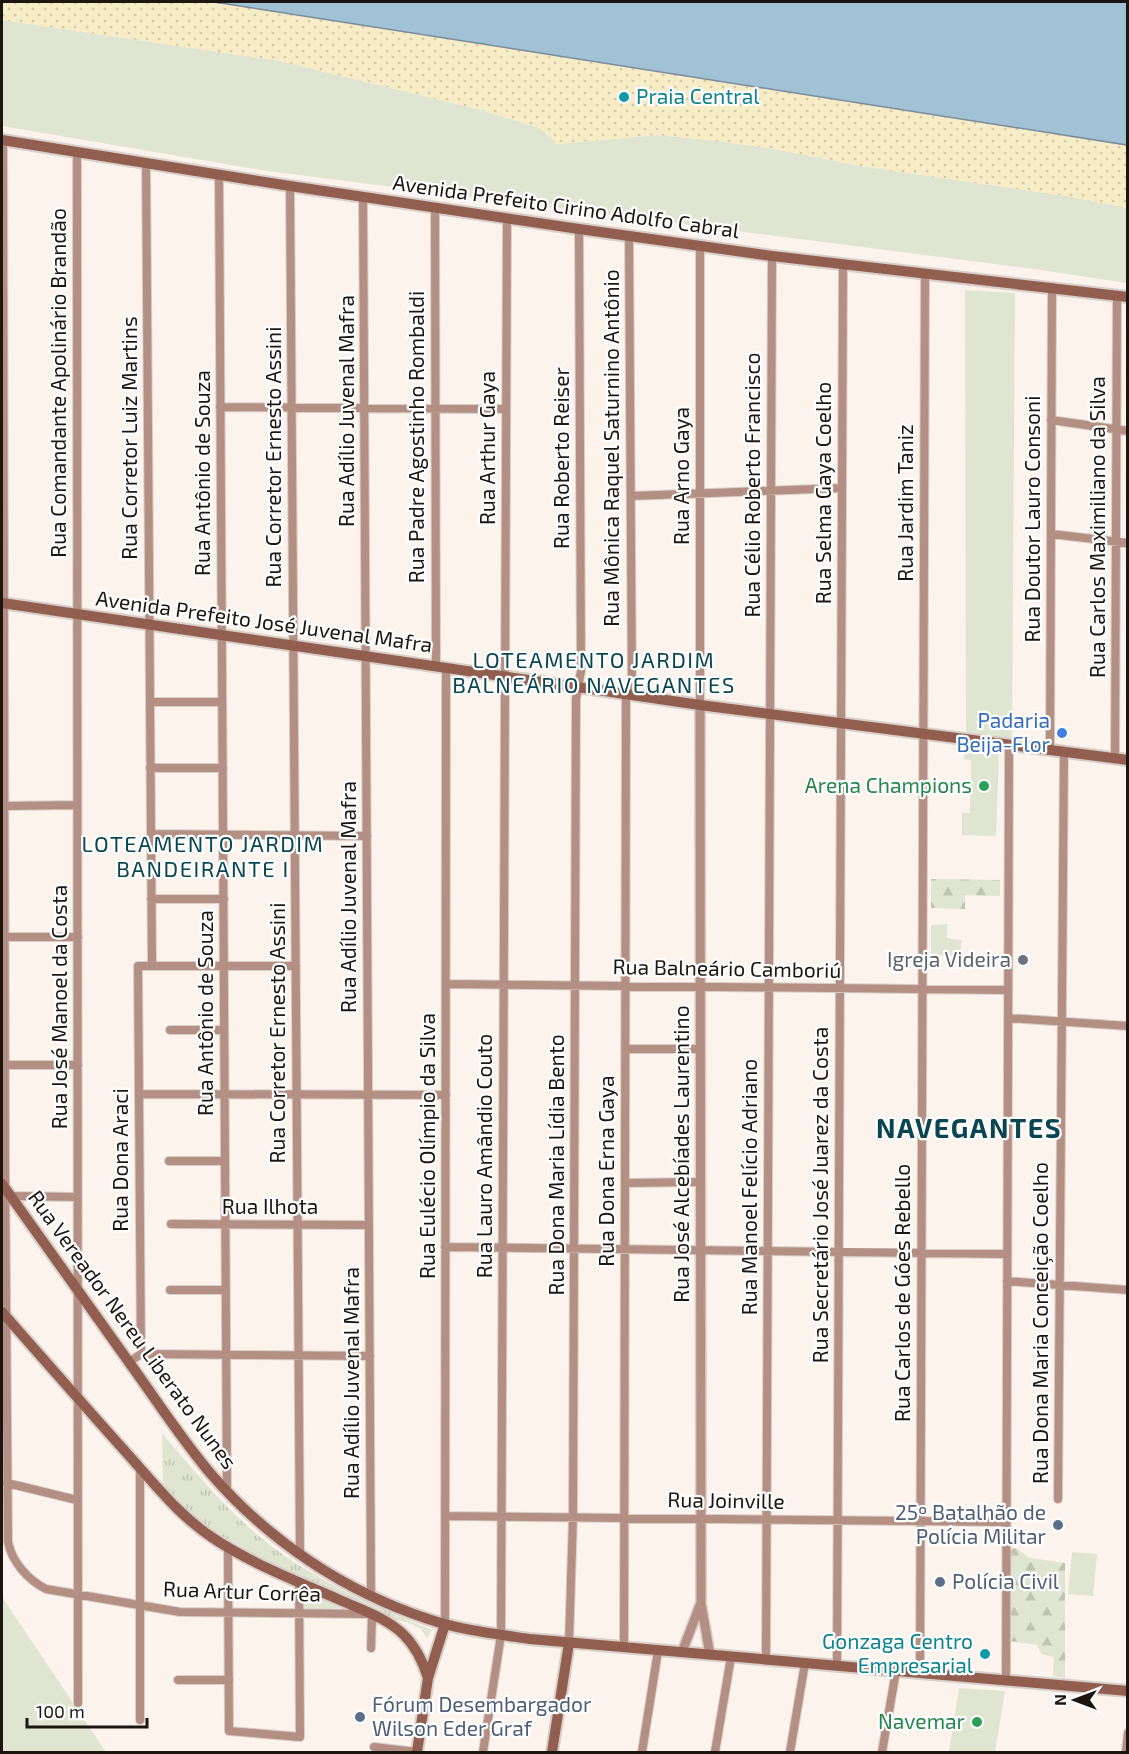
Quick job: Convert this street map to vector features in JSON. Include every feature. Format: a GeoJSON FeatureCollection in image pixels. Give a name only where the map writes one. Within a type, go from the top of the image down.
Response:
{"type":"FeatureCollection","features":[{"type":"Feature","properties":{"kind":"main road","name":"Avenida Prefeito Cirino Adolfo Cabral"},"geometry":{"type":"LineString","coordinates":[[2,140],[507,219],[700,246],[1122,296]]}},
{"type":"Feature","properties":{"kind":"main road","name":"Avenida Prefeito José Juvenal Mafra"},"geometry":{"type":"LineString","coordinates":[[3,603],[700,705],[1128,760]]}},
{"type":"Feature","properties":{"kind":"main road","name":"Rua Vereador Nereu Liberato Nunes"},"geometry":{"type":"LineString","coordinates":[[6,1190],[198,1458],[227,1492],[263,1526],[300,1555],[371,1596],[445,1624],[501,1635],[624,1648],[1128,1691]]}},
{"type":"Feature","properties":{"kind":"main road"},"geometry":{"type":"LineString","coordinates":[[4,1314],[173,1505],[202,1530],[228,1548],[390,1624],[403,1633],[413,1645],[423,1661],[428,1678]]}},
{"type":"Feature","properties":{"kind":"main road"},"geometry":{"type":"LineString","coordinates":[[417,1752],[428,1678],[445,1624]]}},
{"type":"Feature","properties":{"kind":"main road"},"geometry":{"type":"LineString","coordinates":[[552,1752],[569,1643]]}},
{"type":"Feature","properties":{"kind":"street","name":"Rua Artur Corrêa"},"geometry":{"type":"LineString","coordinates":[[2,140],[6,1065],[4,1314],[10,1551],[15,1561],[39,1585],[55,1591],[86,1594],[180,1612],[372,1614]]}},
{"type":"Feature","properties":{"kind":"street","name":"Rua Comandante Apolinário Brandão"},"geometry":{"type":"LineString","coordinates":[[77,152],[77,614]]}},
{"type":"Feature","properties":{"kind":"street","name":"Rua Corretor Luiz Martins"},"geometry":{"type":"LineString","coordinates":[[146,163],[152,965]]}},
{"type":"Feature","properties":{"kind":"street","name":"Rua Antônio de Souza"},"geometry":{"type":"LineString","coordinates":[[219,174],[227,1492]]}},
{"type":"Feature","properties":{"kind":"street","name":"Rua Corretor Ernesto Assini"},"geometry":{"type":"LineString","coordinates":[[290,186],[300,1555]]}},
{"type":"Feature","properties":{"kind":"street","name":"Rua Adílio Juvenal Mafra"},"geometry":{"type":"LineString","coordinates":[[363,197],[371,1596]]}},
{"type":"Feature","properties":{"kind":"street","name":"Rua Padre Agostinho Rombaldi"},"geometry":{"type":"LineString","coordinates":[[435,208],[435,408],[441,667]]}},
{"type":"Feature","properties":{"kind":"street","name":"Rua Arthur Gaya"},"geometry":{"type":"LineString","coordinates":[[504,676],[507,219]]}},
{"type":"Feature","properties":{"kind":"street","name":"Rua Roberto Reiser"},"geometry":{"type":"LineString","coordinates":[[578,687],[581,671],[579,229]]}},
{"type":"Feature","properties":{"kind":"street","name":"Rua Mônica Raquel Saturnino Antônio"},"geometry":{"type":"LineString","coordinates":[[629,236],[631,496],[629,695]]}},
{"type":"Feature","properties":{"kind":"street","name":"Rua Arno Gaya"},"geometry":{"type":"LineString","coordinates":[[700,246],[700,705]]}},
{"type":"Feature","properties":{"kind":"street","name":"Rua Célio Roberto Francisco"},"geometry":{"type":"LineString","coordinates":[[770,714],[772,255]]}},
{"type":"Feature","properties":{"kind":"street","name":"Rua Selma Gaya Coelho"},"geometry":{"type":"LineString","coordinates":[[841,723],[843,264]]}},
{"type":"Feature","properties":{"kind":"street","name":"Rua Jardim Taniz"},"geometry":{"type":"LineString","coordinates":[[924,734],[925,273]]}},
{"type":"Feature","properties":{"kind":"street","name":"Rua Doutor Lauro Consoni"},"geometry":{"type":"LineString","coordinates":[[1050,750],[1052,287]]}},
{"type":"Feature","properties":{"kind":"street","name":"Rua Carlos Maximiliano da Silva"},"geometry":{"type":"LineString","coordinates":[[1115,759],[1116,429],[1122,296]]}},
{"type":"Feature","properties":{"kind":"street"},"geometry":{"type":"LineString","coordinates":[[220,407],[506,409]]}},
{"type":"Feature","properties":{"kind":"street"},"geometry":{"type":"LineString","coordinates":[[1051,420],[1128,431]]}},
{"type":"Feature","properties":{"kind":"street"},"geometry":{"type":"LineString","coordinates":[[631,496],[842,488]]}},
{"type":"Feature","properties":{"kind":"street"},"geometry":{"type":"LineString","coordinates":[[1051,534],[1128,543]]}},
{"type":"Feature","properties":{"kind":"street","name":"Rua José Manoel da Costa"},"geometry":{"type":"LineString","coordinates":[[77,614],[78,1703]]}},
{"type":"Feature","properties":{"kind":"street","name":"Rua Eulécio Olímpio da Silva"},"geometry":{"type":"LineString","coordinates":[[441,667],[446,984],[445,1624]]}},
{"type":"Feature","properties":{"kind":"street","name":"Rua Lauro Amândio Couto"},"geometry":{"type":"LineString","coordinates":[[483,1752],[501,1635],[504,676]]}},
{"type":"Feature","properties":{"kind":"street","name":"Rua Dona Maria Lídia Bento"},"geometry":{"type":"LineString","coordinates":[[569,1643],[573,1518],[576,699],[578,687]]}},
{"type":"Feature","properties":{"kind":"street","name":"Rua Dona Erna Gaya"},"geometry":{"type":"LineString","coordinates":[[624,1648],[625,986],[629,695]]}},
{"type":"Feature","properties":{"kind":"street"},"geometry":{"type":"LineString","coordinates":[[150,702],[222,702]]}},
{"type":"Feature","properties":{"kind":"street","name":"Rua José Alcebíades Laurentino"},"geometry":{"type":"LineString","coordinates":[[700,705],[700,1519],[701,1603],[710,1655]]}},
{"type":"Feature","properties":{"kind":"street","name":"Rua Manoel Felício Adriano"},"geometry":{"type":"LineString","coordinates":[[766,1660],[770,714]]}},
{"type":"Feature","properties":{"kind":"street","name":"Rua Secretário José Juarez da Costa"},"geometry":{"type":"LineString","coordinates":[[837,1666],[841,723]]}},
{"type":"Feature","properties":{"kind":"street","name":"Rua Carlos de Góes Rebello"},"geometry":{"type":"LineString","coordinates":[[920,1673],[924,734]]}},
{"type":"Feature","properties":{"kind":"street"},"geometry":{"type":"LineString","coordinates":[[1006,1681],[1009,745]]}},
{"type":"Feature","properties":{"kind":"street","name":"Rua Dona Maria Conceição Coelho"},"geometry":{"type":"LineString","coordinates":[[1058,1499],[1064,752]]}},
{"type":"Feature","properties":{"kind":"street"},"geometry":{"type":"LineString","coordinates":[[150,768],[223,768]]}},
{"type":"Feature","properties":{"kind":"street"},"geometry":{"type":"LineString","coordinates":[[5,806],[77,805]]}},
{"type":"Feature","properties":{"kind":"street"},"geometry":{"type":"LineString","coordinates":[[151,834],[367,836]]}},
{"type":"Feature","properties":{"kind":"street"},"geometry":{"type":"LineString","coordinates":[[151,900],[224,900]]}},
{"type":"Feature","properties":{"kind":"street"},"geometry":{"type":"LineString","coordinates":[[5,937],[78,937]]}},
{"type":"Feature","properties":{"kind":"street"},"geometry":{"type":"LineString","coordinates":[[152,965],[296,966]]}},
{"type":"Feature","properties":{"kind":"street","name":"Rua Dona Araci"},"geometry":{"type":"LineString","coordinates":[[141,1354],[138,966],[152,965]]}},
{"type":"Feature","properties":{"kind":"street","name":"Rua Balneário Camboriú"},"geometry":{"type":"LineString","coordinates":[[446,984],[1008,990]]}},
{"type":"Feature","properties":{"kind":"street"},"geometry":{"type":"LineString","coordinates":[[1008,1018],[1128,1026]]}},
{"type":"Feature","properties":{"kind":"street"},"geometry":{"type":"LineString","coordinates":[[170,1030],[224,1030]]}},
{"type":"Feature","properties":{"kind":"street"},"geometry":{"type":"LineString","coordinates":[[625,1049],[700,1049]]}},
{"type":"Feature","properties":{"kind":"street"},"geometry":{"type":"LineString","coordinates":[[6,1065],[78,1065]]}},
{"type":"Feature","properties":{"kind":"street"},"geometry":{"type":"LineString","coordinates":[[139,1094],[446,1095]]}},
{"type":"Feature","properties":{"kind":"street"},"geometry":{"type":"LineString","coordinates":[[170,1161],[225,1161]]}},
{"type":"Feature","properties":{"kind":"street"},"geometry":{"type":"LineString","coordinates":[[625,1183],[700,1182]]}},
{"type":"Feature","properties":{"kind":"street"},"geometry":{"type":"LineString","coordinates":[[6,1190],[77,1197]]}},
{"type":"Feature","properties":{"kind":"street","name":"Rua Ilhota"},"geometry":{"type":"LineString","coordinates":[[171,1224],[369,1225]]}},
{"type":"Feature","properties":{"kind":"street"},"geometry":{"type":"LineString","coordinates":[[446,1247],[1007,1254]]}},
{"type":"Feature","properties":{"kind":"street"},"geometry":{"type":"LineString","coordinates":[[1007,1281],[1128,1290]]}},
{"type":"Feature","properties":{"kind":"street"},"geometry":{"type":"LineString","coordinates":[[170,1290],[226,1290]]}},
{"type":"Feature","properties":{"kind":"street"},"geometry":{"type":"LineString","coordinates":[[129,1362],[141,1354],[370,1356]]}},
{"type":"Feature","properties":{"kind":"street"},"geometry":{"type":"LineString","coordinates":[[140,1720],[141,1469]]}},
{"type":"Feature","properties":{"kind":"street"},"geometry":{"type":"LineString","coordinates":[[7,1483],[77,1500]]}},
{"type":"Feature","properties":{"kind":"street","name":"Rua Joinville"},"geometry":{"type":"LineString","coordinates":[[445,1516],[1006,1522]]}},
{"type":"Feature","properties":{"kind":"street"},"geometry":{"type":"LineString","coordinates":[[228,1548],[229,1731],[300,1737],[299,1582]]}},
{"type":"Feature","properties":{"kind":"street","name":"Rua José Alcebíades Laurentino"},"geometry":{"type":"LineString","coordinates":[[682,1653],[701,1603]]}},
{"type":"Feature","properties":{"kind":"street"},"geometry":{"type":"LineString","coordinates":[[371,1648],[372,1614]]}},
{"type":"Feature","properties":{"kind":"street"},"geometry":{"type":"LineString","coordinates":[[642,1752],[658,1651]]}},
{"type":"Feature","properties":{"kind":"street"},"geometry":{"type":"LineString","coordinates":[[715,1752],[731,1657]]}},
{"type":"Feature","properties":{"kind":"street"},"geometry":{"type":"LineString","coordinates":[[790,1752],[805,1663]]}},
{"type":"Feature","properties":{"kind":"street"},"geometry":{"type":"LineString","coordinates":[[882,1752],[896,1671]]}},
{"type":"Feature","properties":{"kind":"street"},"geometry":{"type":"LineString","coordinates":[[178,1680],[229,1680]]}},
{"type":"Feature","properties":{"kind":"street"},"geometry":{"type":"LineString","coordinates":[[1126,1752],[1128,1733]]}},
{"type":"Feature","properties":{"kind":"street"},"geometry":{"type":"LineString","coordinates":[[374,1747],[417,1752]]}},
{"type":"Feature","properties":{"kind":"green space"},"geometry":{"type":"Polygon","coordinates":[[[2,20],[280,61],[481,110],[540,128],[558,144],[657,135],[709,140],[774,149],[867,167],[1066,196],[1127,208],[1127,283],[1034,269],[260,170],[2,126],[2,20]]]}},
{"type":"Feature","properties":{"kind":"green space"},"geometry":{"type":"Polygon","coordinates":[[[965,290],[1015,293],[1012,740],[966,733],[965,290]]]}},
{"type":"Feature","properties":{"kind":"green space","name":"Arena Champions"},"geometry":{"type":"Polygon","coordinates":[[[964,753],[999,754],[996,836],[962,835],[962,813],[970,813],[971,760],[964,759],[964,753]]]}},
{"type":"Feature","properties":{"kind":"green space"},"geometry":{"type":"Polygon","coordinates":[[[931,879],[1000,880],[1000,896],[965,895],[965,909],[931,908],[931,879]]]}},
{"type":"Feature","properties":{"kind":"green space"},"geometry":{"type":"Polygon","coordinates":[[[947,924],[947,938],[961,940],[961,956],[931,955],[931,925],[947,924]]]}},
{"type":"Feature","properties":{"kind":"green space"},"geometry":{"type":"Polygon","coordinates":[[[162,1433],[224,1504],[266,1542],[325,1581],[432,1630],[427,1638],[421,1629],[409,1623],[356,1603],[265,1562],[210,1531],[163,1491],[162,1433]]]}},
{"type":"Feature","properties":{"kind":"green space"},"geometry":{"type":"Polygon","coordinates":[[[1016,1548],[1030,1558],[1065,1563],[1065,1678],[1053,1676],[1054,1657],[1041,1654],[1037,1645],[1009,1641],[1008,1549],[1016,1548]]]}},
{"type":"Feature","properties":{"kind":"green space"},"geometry":{"type":"Polygon","coordinates":[[[1072,1552],[1097,1554],[1093,1596],[1068,1594],[1072,1552]]]}},
{"type":"Feature","properties":{"kind":"green space"},"geometry":{"type":"Polygon","coordinates":[[[302,1588],[341,1608],[302,1610],[302,1588]]]}},
{"type":"Feature","properties":{"kind":"green space"},"geometry":{"type":"Polygon","coordinates":[[[2,1597],[106,1752],[2,1752],[2,1597]]]}},
{"type":"Feature","properties":{"kind":"green space","name":"Navemar"},"geometry":{"type":"Polygon","coordinates":[[[959,1688],[1005,1691],[995,1752],[949,1752],[959,1688]]]}},
{"type":"Feature","properties":{"kind":"sand","name":"Praia Central"},"geometry":{"type":"Polygon","coordinates":[[[2,2],[214,2],[1127,145],[1127,208],[1066,196],[867,167],[774,149],[709,140],[657,135],[557,144],[540,128],[481,110],[280,61],[2,20],[2,2]]]}},
{"type":"Feature","properties":{"kind":"water"},"geometry":{"type":"Polygon","coordinates":[[[214,2],[1127,2],[1127,145],[214,2]]]}},
{"type":"Feature","properties":{"kind":"place","name":"Praia Central"},"geometry":{"type":"Point","coordinates":[624,97]}},
{"type":"Feature","properties":{"kind":"place","name":"Padaria Beija-Flor"},"geometry":{"type":"Point","coordinates":[1062,733]}},
{"type":"Feature","properties":{"kind":"place","name":"Arena Champions"},"geometry":{"type":"Point","coordinates":[984,786]}},
{"type":"Feature","properties":{"kind":"place","name":"Igreja Videira"},"geometry":{"type":"Point","coordinates":[1023,960]}},
{"type":"Feature","properties":{"kind":"place","name":"25º Batalhão de Polícia Militar"},"geometry":{"type":"Point","coordinates":[1058,1525]}},
{"type":"Feature","properties":{"kind":"place","name":"Polícia Civil"},"geometry":{"type":"Point","coordinates":[940,1582]}},
{"type":"Feature","properties":{"kind":"place","name":"Gonzaga Centro Empresarial"},"geometry":{"type":"Point","coordinates":[985,1654]}},
{"type":"Feature","properties":{"kind":"place","name":"Fórum Desembargador Wilson Eder Graf"},"geometry":{"type":"Point","coordinates":[360,1717]}},
{"type":"Feature","properties":{"kind":"place","name":"Navemar"},"geometry":{"type":"Point","coordinates":[977,1722]}},
{"type":"Feature","properties":{"kind":"district","name":"LOTEAMENTO JARDIM BALNEÁRIO NAVEGANTES"},"geometry":{"type":"Point","coordinates":[594,672]}},
{"type":"Feature","properties":{"kind":"district","name":"LOTEAMENTO JARDIM BANDEIRANTE I"},"geometry":{"type":"Point","coordinates":[203,856]}},
{"type":"Feature","properties":{"kind":"district","name":"NAVEGANTES"},"geometry":{"type":"Point","coordinates":[969,1129]}}]}
